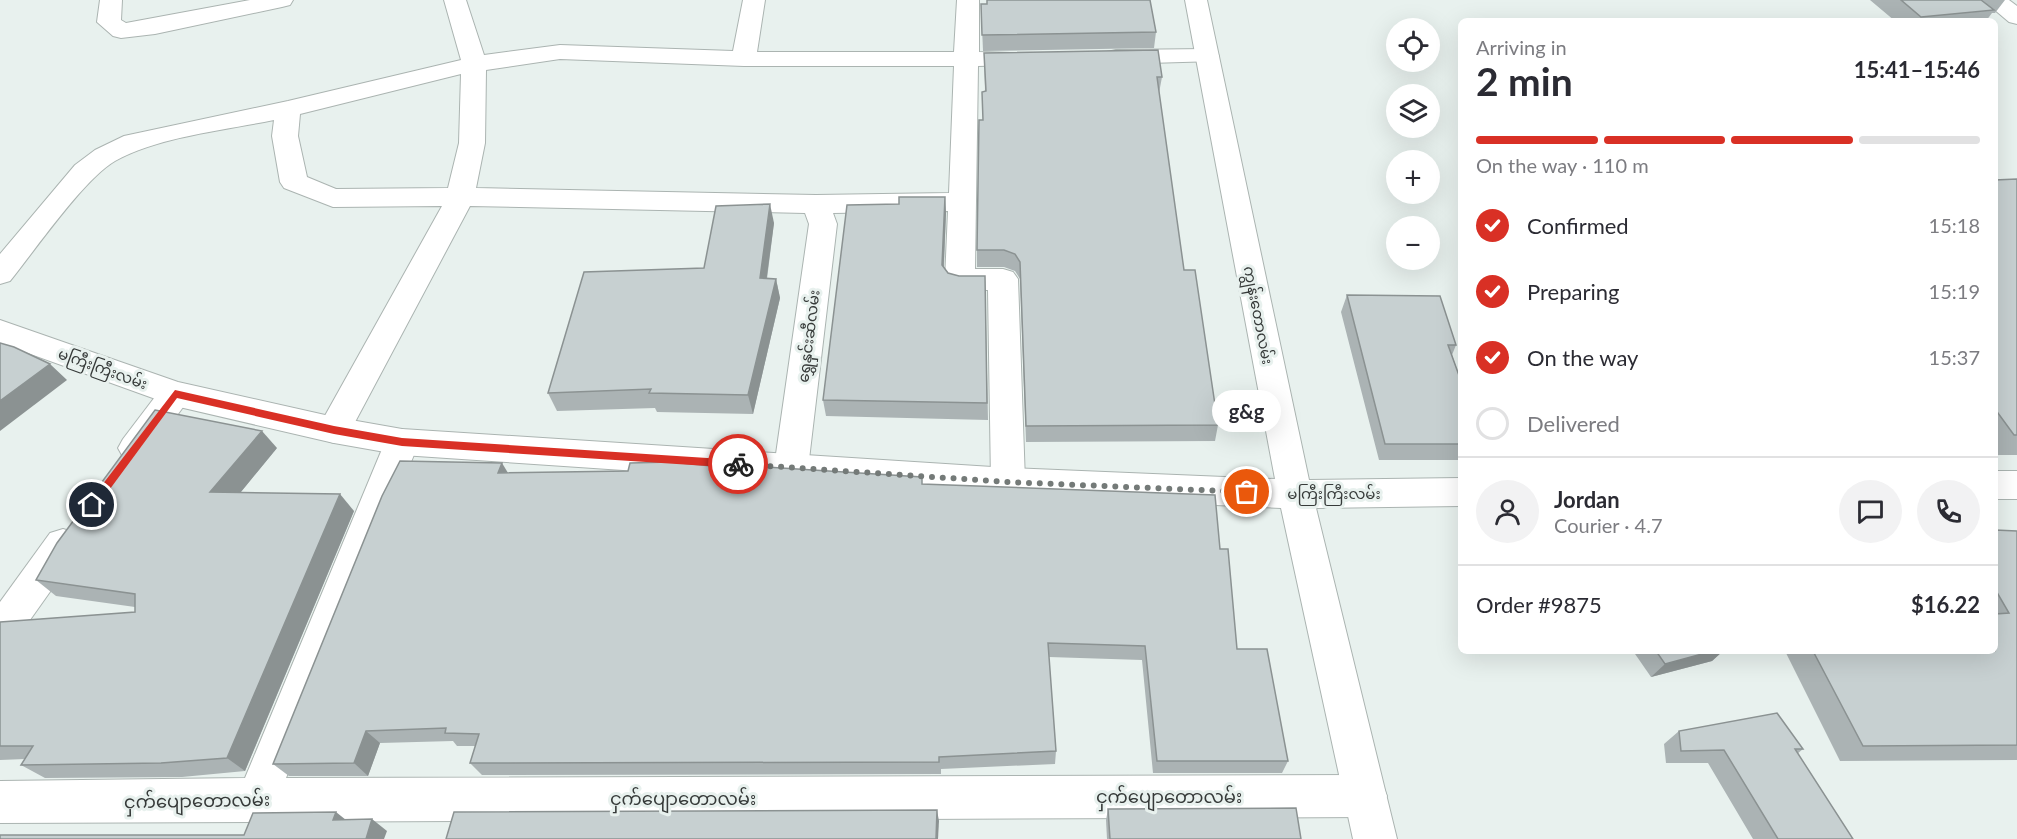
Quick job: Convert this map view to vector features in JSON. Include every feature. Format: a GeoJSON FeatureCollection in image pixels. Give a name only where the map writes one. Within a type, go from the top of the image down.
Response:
{"type":"FeatureCollection","features":[{"type":"Feature","properties":{"kind":"street"},"geometry":{"type":"LineString","coordinates":[[111,0],[109,22],[121,31],[155,27],[282,0]]}},
{"type":"Feature","properties":{"kind":"street"},"geometry":{"type":"LineString","coordinates":[[334,430],[447,226],[460,197],[472,143],[474,64],[455,0]]}},
{"type":"Feature","properties":{"kind":"street"},"geometry":{"type":"LineString","coordinates":[[744,58],[754,0]]}},
{"type":"Feature","properties":{"kind":"street"},"geometry":{"type":"LineString","coordinates":[[968,0],[960,280],[1003,279],[1008,482]]}},
{"type":"Feature","properties":{"kind":"street","name":"ကျွန်းတောလမ်း"},"geometry":{"type":"LineString","coordinates":[[1196,0],[1295,494],[1375,839]]}},
{"type":"Feature","properties":{"kind":"street"},"geometry":{"type":"LineString","coordinates":[[1994,0],[2017,17]]}},
{"type":"Feature","properties":{"kind":"street"},"geometry":{"type":"LineString","coordinates":[[0,274],[84,171],[104,156],[133,142],[288,110],[474,64],[560,52],[744,58],[1047,59]]}},
{"type":"Feature","properties":{"kind":"street"},"geometry":{"type":"LineString","coordinates":[[1092,58],[1207,56]]}},
{"type":"Feature","properties":{"kind":"street"},"geometry":{"type":"LineString","coordinates":[[288,110],[285,136],[294,182],[333,198],[460,197],[816,204],[961,202]]}},
{"type":"Feature","properties":{"kind":"street","name":"ရွှေနှင်းဆီလမ်း"},"geometry":{"type":"LineString","coordinates":[[791,468],[823,224],[816,204]]}},
{"type":"Feature","properties":{"kind":"street","name":"မကြီးကြီးလမ်း"},"geometry":{"type":"LineString","coordinates":[[0,330],[175,394],[334,430],[402,442],[1008,482],[1295,494],[1458,492]]}},
{"type":"Feature","properties":{"kind":"street"},"geometry":{"type":"LineString","coordinates":[[113,477],[175,394]]}},
{"type":"Feature","properties":{"kind":"street"},"geometry":{"type":"LineString","coordinates":[[257,799],[402,442]]}},
{"type":"Feature","properties":{"kind":"street"},"geometry":{"type":"LineString","coordinates":[[1998,485],[2017,485]]}},
{"type":"Feature","properties":{"kind":"street"},"geometry":{"type":"LineString","coordinates":[[0,632],[12,598],[85,514]]}},
{"type":"Feature","properties":{"kind":"street","name":"ငှက်ပျောတောလမ်း"},"geometry":{"type":"LineString","coordinates":[[0,802],[257,799],[1366,796]]}},
{"type":"Feature","properties":{"kind":"building"},"geometry":{"type":"Polygon","coordinates":[[[987,0],[1150,0],[1156,32],[982,35],[981,4],[987,4],[987,0]]]}},
{"type":"Feature","properties":{"kind":"building"},"geometry":{"type":"Polygon","coordinates":[[[1901,0],[1981,0],[1994,10],[1921,17],[1901,0]]]}},
{"type":"Feature","properties":{"kind":"building"},"geometry":{"type":"Polygon","coordinates":[[[1158,50],[1162,77],[1157,77],[1184,270],[1195,270],[1218,425],[1026,426],[1020,262],[1015,254],[1004,250],[977,250],[979,120],[983,120],[982,92],[986,91],[984,53],[1158,50]]]}},
{"type":"Feature","properties":{"kind":"building"},"geometry":{"type":"Polygon","coordinates":[[[2017,179],[2017,435],[2014,435],[1998,413],[1998,180],[2017,179]]]}},
{"type":"Feature","properties":{"kind":"building"},"geometry":{"type":"Polygon","coordinates":[[[899,197],[945,197],[942,265],[948,273],[959,276],[985,276],[987,403],[823,400],[847,205],[899,204],[899,197]]]}},
{"type":"Feature","properties":{"kind":"building"},"geometry":{"type":"Polygon","coordinates":[[[770,204],[760,278],[776,279],[748,395],[649,393],[651,389],[548,393],[584,272],[704,268],[716,206],[770,204]]]}},
{"type":"Feature","properties":{"kind":"building"},"geometry":{"type":"Polygon","coordinates":[[[1347,295],[1440,296],[1456,345],[1448,345],[1458,373],[1458,444],[1385,444],[1347,295]]]}},
{"type":"Feature","properties":{"kind":"building"},"geometry":{"type":"Polygon","coordinates":[[[0,343],[50,364],[0,401],[0,343]]]}},
{"type":"Feature","properties":{"kind":"building"},"geometry":{"type":"Polygon","coordinates":[[[155,410],[262,431],[210,492],[340,494],[227,758],[161,763],[21,765],[33,746],[0,746],[0,622],[135,612],[135,594],[36,580],[57,543],[155,410]]]}},
{"type":"Feature","properties":{"kind":"building"},"geometry":{"type":"Polygon","coordinates":[[[400,461],[502,463],[498,473],[628,471],[630,463],[671,462],[732,468],[766,467],[922,477],[922,484],[1215,495],[1220,549],[1228,549],[1237,649],[1267,649],[1288,761],[1157,761],[1145,646],[1048,643],[1056,751],[939,757],[939,762],[470,763],[479,734],[445,733],[446,728],[366,731],[354,763],[273,764],[382,496],[400,461]]]}},
{"type":"Feature","properties":{"kind":"building"},"geometry":{"type":"Polygon","coordinates":[[[1998,530],[2017,531],[2017,745],[1863,746],[1815,654],[1998,654],[1998,614],[2009,613],[1998,594],[1998,530]]]}},
{"type":"Feature","properties":{"kind":"building"},"geometry":{"type":"Polygon","coordinates":[[[1658,654],[1702,654],[1665,664],[1658,654]]]}},
{"type":"Feature","properties":{"kind":"building"},"geometry":{"type":"Polygon","coordinates":[[[1777,713],[1803,749],[1795,749],[1853,839],[1778,839],[1724,750],[1681,751],[1679,731],[1777,713]]]}},
{"type":"Feature","properties":{"kind":"building"},"geometry":{"type":"Polygon","coordinates":[[[1296,808],[1301,839],[1110,839],[1108,809],[1296,808]]]}},
{"type":"Feature","properties":{"kind":"building"},"geometry":{"type":"Polygon","coordinates":[[[937,810],[936,839],[446,839],[454,812],[937,810]]]}},
{"type":"Feature","properties":{"kind":"building"},"geometry":{"type":"Polygon","coordinates":[[[336,812],[333,820],[372,819],[366,839],[0,839],[0,835],[244,835],[253,813],[336,812]]]}},
{"type":"Feature","properties":{"kind":"way so far"},"geometry":{"type":"LineString","coordinates":[[738,464],[1008,482],[1247,492]]}},
{"type":"Feature","properties":{"kind":"place","name":"g&g"},"geometry":{"type":"Point","coordinates":[1247,492]}},
{"type":"Feature","properties":{"kind":"route"},"geometry":{"type":"LineString","coordinates":[[92,505],[175,394],[334,430],[402,442],[738,464]]}}]}
